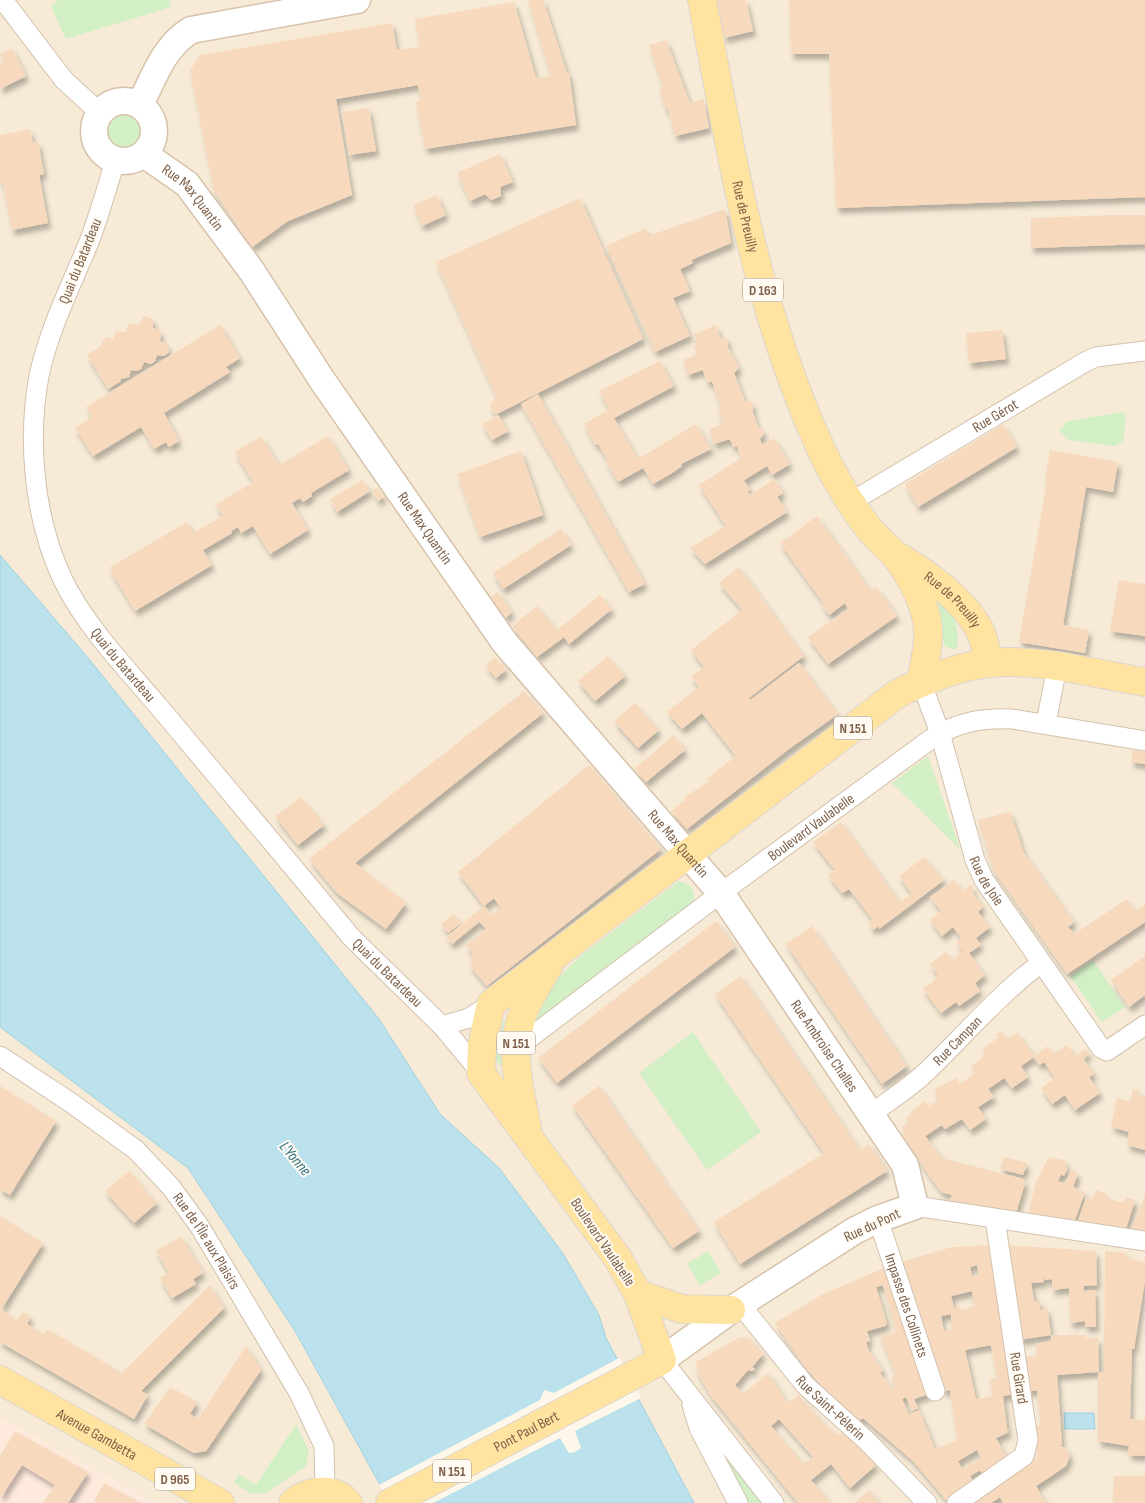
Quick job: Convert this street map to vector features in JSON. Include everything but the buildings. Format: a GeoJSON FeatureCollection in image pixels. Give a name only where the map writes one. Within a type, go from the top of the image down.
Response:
{"type":"FeatureCollection","features":[{"type":"Feature","properties":{"kind":"main road","name":"Rue de Preuilly"},"geometry":{"type":"LineString","coordinates":[[702,0],[744,221],[774,326],[795,388],[818,441],[851,502],[871,531],[893,553],[921,598],[928,623],[928,643],[921,682]]}},
{"type":"Feature","properties":{"kind":"main road","name":"Rue de Preuilly"},"geometry":{"type":"LineString","coordinates":[[893,553],[927,574],[971,616],[980,631],[989,663]]}},
{"type":"Feature","properties":{"kind":"main road","name":"Boulevard Vaulabelle"},"geometry":{"type":"LineString","coordinates":[[492,1004],[553,960],[688,853],[897,694],[921,682],[989,663],[1031,663],[1145,682]]}},
{"type":"Feature","properties":{"kind":"main road","name":"Boulevard Vaulabelle"},"geometry":{"type":"LineString","coordinates":[[528,1134],[516,1075],[515,1049],[519,1024],[526,1004],[553,960]]}},
{"type":"Feature","properties":{"kind":"main road","name":"N 151"},"geometry":{"type":"LineString","coordinates":[[481,1073],[482,1046],[492,1004]]}},
{"type":"Feature","properties":{"kind":"main road","name":"Boulevard Vaulabelle"},"geometry":{"type":"LineString","coordinates":[[481,1073],[528,1134],[617,1257],[638,1294],[662,1360]]}},
{"type":"Feature","properties":{"kind":"main road"},"geometry":{"type":"LineString","coordinates":[[638,1294],[682,1309],[736,1307]]}},
{"type":"Feature","properties":{"kind":"main road","name":"Pont Paul Bert"},"geometry":{"type":"LineString","coordinates":[[390,1503],[662,1360]]}},
{"type":"Feature","properties":{"kind":"main road","name":"Avenue Gambetta"},"geometry":{"type":"LineString","coordinates":[[0,1380],[220,1503]]}},
{"type":"Feature","properties":{"kind":"main road"},"geometry":{"type":"LineString","coordinates":[[293,1503],[303,1496],[336,1497]]}},
{"type":"Feature","properties":{"kind":"street"},"geometry":{"type":"LineString","coordinates":[[3,0],[64,80],[100,113]]}},
{"type":"Feature","properties":{"kind":"street"},"geometry":{"type":"LineString","coordinates":[[140,105],[169,47],[178,38],[192,30],[357,0]]}},
{"type":"Feature","properties":{"kind":"street"},"geometry":{"type":"LineString","coordinates":[[123,101],[140,105],[152,119],[154,128],[150,146],[144,154],[125,161],[115,160],[100,149],[96,140],[94,131],[100,113],[114,103],[123,101]]}},
{"type":"Feature","properties":{"kind":"street","name":"Rue Max Quantin"},"geometry":{"type":"LineString","coordinates":[[144,154],[187,184],[245,262],[322,380],[505,643],[688,853],[720,893]]}},
{"type":"Feature","properties":{"kind":"street","name":"Quai du Batardeau"},"geometry":{"type":"LineString","coordinates":[[115,160],[99,213],[52,332],[40,375],[34,415],[34,457],[40,502],[49,544],[63,580],[80,609],[112,652],[352,937],[442,1026],[481,1073]]}},
{"type":"Feature","properties":{"kind":"street","name":"Rue Gérot"},"geometry":{"type":"LineString","coordinates":[[851,502],[1085,362],[1096,357],[1145,351]]}},
{"type":"Feature","properties":{"kind":"street"},"geometry":{"type":"LineString","coordinates":[[1046,723],[1057,667]]}},
{"type":"Feature","properties":{"kind":"street","name":"Rue de Joie"},"geometry":{"type":"LineString","coordinates":[[921,682],[940,734],[975,860],[984,880],[1102,1048],[1107,1051],[1145,1025]]}},
{"type":"Feature","properties":{"kind":"street","name":"Boulevard Vaulabelle"},"geometry":{"type":"LineString","coordinates":[[515,1049],[720,893],[955,725],[992,718],[1046,723],[1145,741]]}},
{"type":"Feature","properties":{"kind":"street","name":"Rue Ambroise Challes"},"geometry":{"type":"LineString","coordinates":[[720,893],[905,1165],[915,1206]]}},
{"type":"Feature","properties":{"kind":"street","name":"Rue Campan"},"geometry":{"type":"LineString","coordinates":[[870,1115],[923,1075],[983,1013],[1021,978],[1041,963]]}},
{"type":"Feature","properties":{"kind":"street","name":"Boulevard Vaulabelle"},"geometry":{"type":"LineString","coordinates":[[442,1026],[469,1018],[492,1004]]}},
{"type":"Feature","properties":{"kind":"street","name":"Rue de l'Île aux Plaisirs"},"geometry":{"type":"LineString","coordinates":[[0,1056],[70,1102],[136,1150],[171,1187],[200,1227],[284,1366],[322,1440],[326,1473],[336,1497]]}},
{"type":"Feature","properties":{"kind":"street","name":"Rue du Pont"},"geometry":{"type":"LineString","coordinates":[[662,1360],[736,1307],[854,1231],[878,1219],[915,1206],[1145,1241]]}},
{"type":"Feature","properties":{"kind":"street","name":"Impasse des Collinets"},"geometry":{"type":"LineString","coordinates":[[878,1219],[935,1391]]}},
{"type":"Feature","properties":{"kind":"street","name":"Rue Girard"},"geometry":{"type":"LineString","coordinates":[[957,1503],[1024,1456],[1028,1440],[995,1219]]}},
{"type":"Feature","properties":{"kind":"street","name":"Rue Saint-Pélerin"},"geometry":{"type":"LineString","coordinates":[[736,1307],[805,1385],[867,1440],[927,1503]]}},
{"type":"Feature","properties":{"kind":"street"},"geometry":{"type":"LineString","coordinates":[[662,1360],[774,1503]]}},
{"type":"Feature","properties":{"kind":"street"},"geometry":{"type":"LineString","coordinates":[[690,1397],[699,1428],[738,1503]]}},
{"type":"Feature","properties":{"kind":"shaded area"},"geometry":{"type":"Polygon","coordinates":[[[0,0],[1145,0],[1145,1503],[0,1503],[0,0]]]}},
{"type":"Feature","properties":{"kind":"shaded area"},"geometry":{"type":"Polygon","coordinates":[[[0,1417],[154,1503],[0,1503],[0,1417]]]}},
{"type":"Feature","properties":{"kind":"green space"},"geometry":{"type":"Polygon","coordinates":[[[58,0],[169,0],[171,7],[66,39],[51,7],[58,0]]]}},
{"type":"Feature","properties":{"kind":"green space"},"geometry":{"type":"Polygon","coordinates":[[[122,113],[129,114],[135,118],[139,124],[139,138],[135,144],[129,148],[122,149],[115,148],[109,144],[105,138],[104,131],[105,124],[109,118],[115,114],[122,113]]]}},
{"type":"Feature","properties":{"kind":"green space"},"geometry":{"type":"Polygon","coordinates":[[[1123,412],[1126,416],[1123,442],[1114,446],[1069,440],[1059,431],[1067,421],[1123,412]]]}},
{"type":"Feature","properties":{"kind":"green space"},"geometry":{"type":"Polygon","coordinates":[[[928,592],[942,600],[948,607],[958,632],[957,649],[945,646],[928,592]]]}},
{"type":"Feature","properties":{"kind":"green space"},"geometry":{"type":"Polygon","coordinates":[[[928,756],[960,849],[892,783],[928,756]]]}},
{"type":"Feature","properties":{"kind":"green space"},"geometry":{"type":"Polygon","coordinates":[[[679,881],[691,886],[695,898],[692,904],[535,1024],[532,1023],[533,1016],[556,980],[579,957],[679,881]]]}},
{"type":"Feature","properties":{"kind":"green space"},"geometry":{"type":"Polygon","coordinates":[[[1093,960],[1125,1007],[1102,1022],[1070,976],[1093,960]]]}},
{"type":"Feature","properties":{"kind":"green space"},"geometry":{"type":"Polygon","coordinates":[[[500,1021],[509,1026],[504,1069],[490,1054],[500,1021]]]}},
{"type":"Feature","properties":{"kind":"green space"},"geometry":{"type":"Polygon","coordinates":[[[693,1032],[761,1132],[707,1170],[639,1073],[693,1032]]]}},
{"type":"Feature","properties":{"kind":"green space"},"geometry":{"type":"Polygon","coordinates":[[[708,1251],[721,1273],[700,1285],[687,1264],[708,1251]]]}},
{"type":"Feature","properties":{"kind":"green space"},"geometry":{"type":"Polygon","coordinates":[[[296,1424],[309,1451],[306,1466],[266,1493],[251,1494],[234,1482],[239,1474],[256,1485],[296,1424]]]}},
{"type":"Feature","properties":{"kind":"green space"},"geometry":{"type":"Polygon","coordinates":[[[714,1437],[765,1503],[744,1503],[714,1437]]]}},
{"type":"Feature","properties":{"kind":"water","name":"L'Yonne"},"geometry":{"type":"Polygon","coordinates":[[[0,555],[89,659],[379,1019],[440,1114],[499,1168],[562,1252],[599,1315],[606,1338],[694,1503],[390,1503],[295,1331],[188,1168],[0,1027],[0,555]]]}},
{"type":"Feature","properties":{"kind":"water"},"geometry":{"type":"Polygon","coordinates":[[[1064,1413],[1094,1413],[1095,1429],[1065,1429],[1064,1413]]]}},
{"type":"Feature","properties":{"kind":"pier"},"geometry":{"type":"Polygon","coordinates":[[[619,1358],[641,1398],[575,1431],[581,1448],[575,1452],[569,1453],[560,1438],[433,1503],[390,1503],[379,1485],[540,1400],[544,1390],[554,1393],[619,1358]]]}}]}
